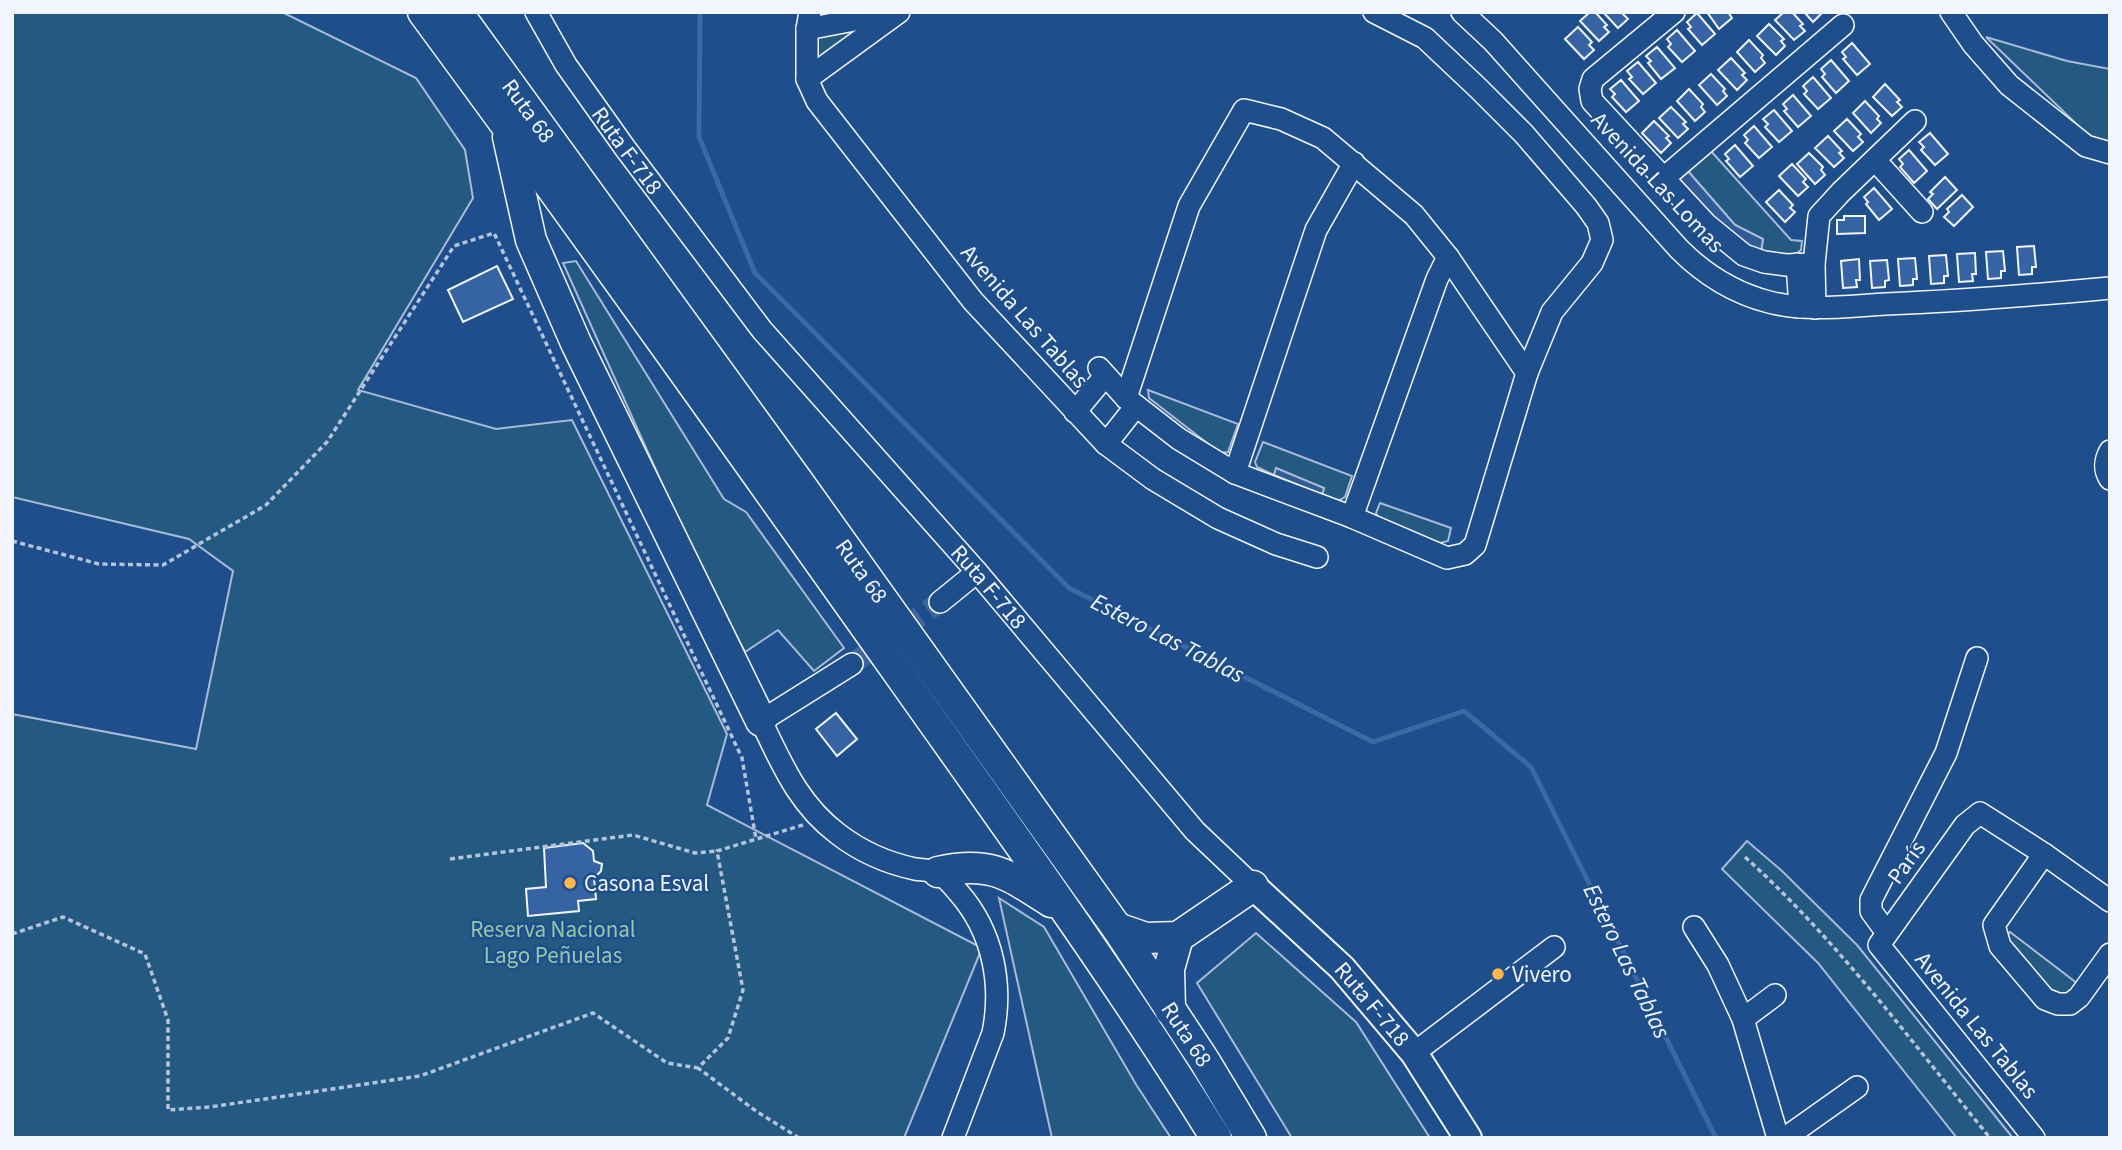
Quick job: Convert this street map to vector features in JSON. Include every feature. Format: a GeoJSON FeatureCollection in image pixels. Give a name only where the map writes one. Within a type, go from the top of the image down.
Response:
{"type":"FeatureCollection","features":[{"type":"Feature","properties":{"kind":"highway","name":"Ruta 68"},"geometry":{"type":"LineString","coordinates":[[423,13],[675,358],[1068,913],[1161,1049],[1216,1138]]}},
{"type":"Feature","properties":{"kind":"highway","name":"Ruta 68"},"geometry":{"type":"LineString","coordinates":[[459,14],[1117,928],[1251,1138]]}},
{"type":"Feature","properties":{"kind":"highway"},"geometry":{"type":"LineString","coordinates":[[505,123],[531,240],[576,343],[761,721]]}},
{"type":"Feature","properties":{"kind":"highway"},"geometry":{"type":"LineString","coordinates":[[938,872],[978,868],[1005,874],[1031,887],[1068,913]]}},
{"type":"Feature","properties":{"kind":"highway"},"geometry":{"type":"LineString","coordinates":[[1117,928],[1146,938],[1178,937],[1253,886]]}},
{"type":"Feature","properties":{"kind":"highway"},"geometry":{"type":"LineString","coordinates":[[1170,1010],[1168,969],[1178,937]]}},
{"type":"Feature","properties":{"kind":"main road","name":"Ruta F-718"},"geometry":{"type":"LineString","coordinates":[[1253,886],[1342,968],[1414,1053],[1468,1138]]}},
{"type":"Feature","properties":{"kind":"street","name":"Ruta F-718"},"geometry":{"type":"LineString","coordinates":[[536,12],[566,65],[754,320],[977,572],[1195,831],[1253,886]]}},
{"type":"Feature","properties":{"kind":"street"},"geometry":{"type":"LineString","coordinates":[[809,21],[898,12]]}},
{"type":"Feature","properties":{"kind":"street"},"geometry":{"type":"LineString","coordinates":[[807,79],[898,12]]}},
{"type":"Feature","properties":{"kind":"street"},"geometry":{"type":"LineString","coordinates":[[1075,412],[1102,372],[1131,402],[1178,439],[1235,473],[1352,517],[1447,558],[1465,554],[1475,545],[1527,373],[1552,312],[1592,263],[1602,240],[1598,223],[1586,206],[1524,134],[1461,71],[1425,38],[1374,12]]}},
{"type":"Feature","properties":{"kind":"street","name":"Avenida Las Lomas"},"geometry":{"type":"LineString","coordinates":[[1462,12],[1502,50],[1691,261],[1705,273],[1736,291],[1773,303],[1808,307],[1974,300],[2110,288]]}},
{"type":"Feature","properties":{"kind":"street"},"geometry":{"type":"LineString","coordinates":[[1674,12],[1593,79],[1590,89],[1592,100],[1706,224],[1744,255],[1764,262],[1805,264]]}},
{"type":"Feature","properties":{"kind":"street"},"geometry":{"type":"LineString","coordinates":[[1951,12],[1973,44],[2009,85],[2086,146],[2107,157]]}},
{"type":"Feature","properties":{"kind":"street","name":"Avenida Las Tablas"},"geometry":{"type":"LineString","coordinates":[[809,21],[807,79],[817,101],[973,301],[1075,412],[1106,444],[1153,480],[1218,519],[1276,544],[1317,557]]}},
{"type":"Feature","properties":{"kind":"street"},"geometry":{"type":"LineString","coordinates":[[1665,177],[1843,25]]}},
{"type":"Feature","properties":{"kind":"street"},"geometry":{"type":"LineString","coordinates":[[1106,444],[1131,402],[1189,206],[1244,110],[1281,120],[1324,138],[1414,215],[1448,257],[1527,373]]}},
{"type":"Feature","properties":{"kind":"street"},"geometry":{"type":"LineString","coordinates":[[1808,307],[1805,264],[1819,216],[1915,121]]}},
{"type":"Feature","properties":{"kind":"street"},"geometry":{"type":"LineString","coordinates":[[1875,159],[1922,212]]}},
{"type":"Feature","properties":{"kind":"street"},"geometry":{"type":"LineString","coordinates":[[1235,473],[1316,230],[1354,163]]}},
{"type":"Feature","properties":{"kind":"street"},"geometry":{"type":"LineString","coordinates":[[1352,517],[1437,279],[1448,257]]}},
{"type":"Feature","properties":{"kind":"street"},"geometry":{"type":"LineString","coordinates":[[2110,451],[2106,460],[2106,474],[2110,479]]}},
{"type":"Feature","properties":{"kind":"street"},"geometry":{"type":"LineString","coordinates":[[940,602],[977,572]]}},
{"type":"Feature","properties":{"kind":"street","name":"Avenida Las Tablas"},"geometry":{"type":"LineString","coordinates":[[1977,658],[1946,753],[1871,900],[1871,911],[1883,939],[2035,1138]]}},
{"type":"Feature","properties":{"kind":"street"},"geometry":{"type":"LineString","coordinates":[[852,664],[761,721],[792,785],[821,820],[855,846],[875,856],[895,864],[938,872],[964,899],[983,931],[995,966],[997,991],[993,1033],[953,1138]]}},
{"type":"Feature","properties":{"kind":"street","name":"París"},"geometry":{"type":"LineString","coordinates":[[1883,939],[1965,825],[1980,813],[2044,854]]}},
{"type":"Feature","properties":{"kind":"street"},"geometry":{"type":"LineString","coordinates":[[2110,901],[2044,854],[1994,925],[2000,946],[2046,999],[2058,1004],[2070,1004],[2079,997],[2110,954]]}},
{"type":"Feature","properties":{"kind":"street"},"geometry":{"type":"LineString","coordinates":[[1694,927],[1718,965],[1743,1019],[1778,1138]]}},
{"type":"Feature","properties":{"kind":"street"},"geometry":{"type":"LineString","coordinates":[[1414,1053],[1554,947]]}},
{"type":"Feature","properties":{"kind":"street"},"geometry":{"type":"LineString","coordinates":[[1743,1019],[1775,995]]}},
{"type":"Feature","properties":{"kind":"street"},"geometry":{"type":"LineString","coordinates":[[1785,1138],[1857,1087]]}},
{"type":"Feature","properties":{"kind":"path"},"geometry":{"type":"LineString","coordinates":[[12,541],[99,564],[163,565],[266,505],[327,442],[454,246],[494,233],[742,758],[756,839]]}},
{"type":"Feature","properties":{"kind":"path"},"geometry":{"type":"LineString","coordinates":[[450,859],[633,835],[695,853],[717,851],[789,828]]}},
{"type":"Feature","properties":{"kind":"path"},"geometry":{"type":"LineString","coordinates":[[698,1068],[728,1038],[743,990],[717,851]]}},
{"type":"Feature","properties":{"kind":"path"},"geometry":{"type":"LineString","coordinates":[[1745,857],[1836,948],[1990,1138]]}},
{"type":"Feature","properties":{"kind":"path"},"geometry":{"type":"LineString","coordinates":[[12,934],[63,917],[145,954],[168,1020],[168,1110],[211,1107],[420,1076],[593,1013],[667,1063],[698,1068],[756,1111],[799,1138]]}},
{"type":"Feature","properties":{"kind":"green space","name":"Reserva Nacional Lago Peñuelas"},"geometry":{"type":"Polygon","coordinates":[[[12,12],[282,12],[416,78],[465,150],[473,198],[358,390],[496,429],[572,420],[727,734],[707,805],[982,948],[904,1138],[12,1138],[12,714],[196,749],[233,571],[189,539],[12,497],[12,12]]]}},
{"type":"Feature","properties":{"kind":"green space"},"geometry":{"type":"Polygon","coordinates":[[[865,25],[818,60],[816,59],[816,35],[865,25]]]}},
{"type":"Feature","properties":{"kind":"green space"},"geometry":{"type":"Polygon","coordinates":[[[1986,37],[2067,61],[2110,69],[2110,147],[2090,137],[1986,37]]]}},
{"type":"Feature","properties":{"kind":"green space"},"geometry":{"type":"Polygon","coordinates":[[[1710,150],[1791,240],[1802,241],[1801,250],[1793,256],[1761,252],[1763,239],[1735,225],[1687,170],[1710,150]]]}},
{"type":"Feature","properties":{"kind":"green space"},"geometry":{"type":"Polygon","coordinates":[[[576,261],[724,499],[746,512],[844,648],[814,671],[778,630],[745,652],[695,557],[563,263],[576,261]]]}},
{"type":"Feature","properties":{"kind":"green space"},"geometry":{"type":"Polygon","coordinates":[[[1148,390],[1238,424],[1228,452],[1220,453],[1149,398],[1148,390]]]}},
{"type":"Feature","properties":{"kind":"green space"},"geometry":{"type":"Polygon","coordinates":[[[1263,442],[1352,476],[1345,497],[1338,501],[1322,495],[1324,488],[1277,469],[1274,475],[1257,467],[1255,462],[1263,442]]]}},
{"type":"Feature","properties":{"kind":"green space"},"geometry":{"type":"Polygon","coordinates":[[[1380,503],[1451,528],[1448,541],[1440,543],[1378,517],[1376,513],[1380,503]]]}},
{"type":"Feature","properties":{"kind":"green space"},"geometry":{"type":"Polygon","coordinates":[[[1747,841],[1782,871],[1857,945],[2013,1138],[1957,1138],[1818,963],[1722,869],[1747,841]]]}},
{"type":"Feature","properties":{"kind":"green space"},"geometry":{"type":"Polygon","coordinates":[[[999,898],[1044,927],[1137,1086],[1171,1138],[1052,1138],[999,898]]]}},
{"type":"Feature","properties":{"kind":"green space"},"geometry":{"type":"Polygon","coordinates":[[[2010,932],[2078,984],[2068,997],[2054,996],[2005,938],[2010,932]]]}},
{"type":"Feature","properties":{"kind":"green space"},"geometry":{"type":"Polygon","coordinates":[[[1256,933],[1356,1022],[1430,1138],[1292,1138],[1197,983],[1256,933]]]}},
{"type":"Feature","properties":{"kind":"shaded area"},"geometry":{"type":"Polygon","coordinates":[[[1687,170],[1735,225],[1763,239],[1761,252],[1731,236],[1713,222],[1678,178],[1687,170]]]}},
{"type":"Feature","properties":{"kind":"shaded area"},"geometry":{"type":"Polygon","coordinates":[[[1276,468],[1324,488],[1322,495],[1274,475],[1276,468]]]}},
{"type":"Feature","properties":{"kind":"building"},"geometry":{"type":"Polygon","coordinates":[[[1590,12],[1595,12],[1607,25],[1604,27],[1609,32],[1599,41],[1580,21],[1590,12]]]}},
{"type":"Feature","properties":{"kind":"building"},"geometry":{"type":"Polygon","coordinates":[[[1603,12],[1625,12],[1623,14],[1628,19],[1618,28],[1603,12]]]}},
{"type":"Feature","properties":{"kind":"building"},"geometry":{"type":"Polygon","coordinates":[[[1707,12],[1728,12],[1732,18],[1719,29],[1707,12]]]}},
{"type":"Feature","properties":{"kind":"building"},"geometry":{"type":"Polygon","coordinates":[[[1784,12],[1792,12],[1803,24],[1800,26],[1805,31],[1794,40],[1775,20],[1784,12]]]}},
{"type":"Feature","properties":{"kind":"building"},"geometry":{"type":"Polygon","coordinates":[[[1804,12],[1823,12],[1813,22],[1804,12]]]}},
{"type":"Feature","properties":{"kind":"building"},"geometry":{"type":"Polygon","coordinates":[[[1697,13],[1715,34],[1702,45],[1688,29],[1691,27],[1687,22],[1697,13]]]}},
{"type":"Feature","properties":{"kind":"building"},"geometry":{"type":"Polygon","coordinates":[[[1769,24],[1784,39],[1781,41],[1785,46],[1776,55],[1757,36],[1769,24]]]}},
{"type":"Feature","properties":{"kind":"building"},"geometry":{"type":"Polygon","coordinates":[[[1578,27],[1592,42],[1589,45],[1594,50],[1584,59],[1565,39],[1578,27]]]}},
{"type":"Feature","properties":{"kind":"building"},"geometry":{"type":"Polygon","coordinates":[[[1677,30],[1695,51],[1682,62],[1668,47],[1671,44],[1667,39],[1677,30]]]}},
{"type":"Feature","properties":{"kind":"building"},"geometry":{"type":"Polygon","coordinates":[[[1749,40],[1763,55],[1761,58],[1765,63],[1755,72],[1737,52],[1749,40]]]}},
{"type":"Feature","properties":{"kind":"building"},"geometry":{"type":"Polygon","coordinates":[[[1852,43],[1870,64],[1857,75],[1843,59],[1846,57],[1842,52],[1852,43]]]}},
{"type":"Feature","properties":{"kind":"building"},"geometry":{"type":"Polygon","coordinates":[[[1657,47],[1675,68],[1661,79],[1648,63],[1651,61],[1646,56],[1657,47]]]}},
{"type":"Feature","properties":{"kind":"building"},"geometry":{"type":"Polygon","coordinates":[[[1731,58],[1745,73],[1742,75],[1747,80],[1737,90],[1718,70],[1731,58]]]}},
{"type":"Feature","properties":{"kind":"building"},"geometry":{"type":"Polygon","coordinates":[[[1831,60],[1849,81],[1836,93],[1822,77],[1825,74],[1821,69],[1831,60]]]}},
{"type":"Feature","properties":{"kind":"building"},"geometry":{"type":"Polygon","coordinates":[[[1638,62],[1656,83],[1643,94],[1629,79],[1632,77],[1627,71],[1638,62]]]}},
{"type":"Feature","properties":{"kind":"building"},"geometry":{"type":"Polygon","coordinates":[[[1711,74],[1725,89],[1723,91],[1727,96],[1717,105],[1699,85],[1711,74]]]}},
{"type":"Feature","properties":{"kind":"building"},"geometry":{"type":"Polygon","coordinates":[[[1813,77],[1831,98],[1818,109],[1804,94],[1807,91],[1803,86],[1813,77]]]}},
{"type":"Feature","properties":{"kind":"building"},"geometry":{"type":"Polygon","coordinates":[[[1621,80],[1639,101],[1626,112],[1612,97],[1615,94],[1610,89],[1621,80]]]}},
{"type":"Feature","properties":{"kind":"building"},"geometry":{"type":"Polygon","coordinates":[[[1885,84],[1900,100],[1897,102],[1902,107],[1892,116],[1873,97],[1885,84]]]}},
{"type":"Feature","properties":{"kind":"building"},"geometry":{"type":"Polygon","coordinates":[[[1689,89],[1703,104],[1701,107],[1705,112],[1695,121],[1677,101],[1689,89]]]}},
{"type":"Feature","properties":{"kind":"building"},"geometry":{"type":"Polygon","coordinates":[[[1793,95],[1811,116],[1798,127],[1784,111],[1787,109],[1783,104],[1793,95]]]}},
{"type":"Feature","properties":{"kind":"building"},"geometry":{"type":"Polygon","coordinates":[[[1865,101],[1879,116],[1877,119],[1881,123],[1871,133],[1853,113],[1865,101]]]}},
{"type":"Feature","properties":{"kind":"building"},"geometry":{"type":"Polygon","coordinates":[[[1671,107],[1686,122],[1683,124],[1688,129],[1678,138],[1659,118],[1671,107]]]}},
{"type":"Feature","properties":{"kind":"building"},"geometry":{"type":"Polygon","coordinates":[[[1774,110],[1792,131],[1779,142],[1765,127],[1768,124],[1763,119],[1774,110]]]}},
{"type":"Feature","properties":{"kind":"building"},"geometry":{"type":"Polygon","coordinates":[[[1847,119],[1861,134],[1858,137],[1863,142],[1853,151],[1834,131],[1847,119]]]}},
{"type":"Feature","properties":{"kind":"building"},"geometry":{"type":"Polygon","coordinates":[[[1654,121],[1669,136],[1666,138],[1671,143],[1661,153],[1642,133],[1654,121]]]}},
{"type":"Feature","properties":{"kind":"building"},"geometry":{"type":"Polygon","coordinates":[[[1754,126],[1772,147],[1759,158],[1745,143],[1748,140],[1744,135],[1754,126]]]}},
{"type":"Feature","properties":{"kind":"building"},"geometry":{"type":"Polygon","coordinates":[[[1930,133],[1948,154],[1935,165],[1921,150],[1924,147],[1919,142],[1930,133]]]}},
{"type":"Feature","properties":{"kind":"building"},"geometry":{"type":"Polygon","coordinates":[[[1828,136],[1842,151],[1839,153],[1844,158],[1834,167],[1815,148],[1828,136]]]}},
{"type":"Feature","properties":{"kind":"building"},"geometry":{"type":"Polygon","coordinates":[[[1735,145],[1753,166],[1740,177],[1726,161],[1729,159],[1725,154],[1735,145]]]}},
{"type":"Feature","properties":{"kind":"building"},"geometry":{"type":"Polygon","coordinates":[[[1909,150],[1927,171],[1914,183],[1900,167],[1903,164],[1899,159],[1909,150]]]}},
{"type":"Feature","properties":{"kind":"building"},"geometry":{"type":"Polygon","coordinates":[[[1809,153],[1823,167],[1821,170],[1825,175],[1815,184],[1797,164],[1809,153]]]}},
{"type":"Feature","properties":{"kind":"building"},"geometry":{"type":"Polygon","coordinates":[[[1792,164],[1806,179],[1803,182],[1808,187],[1798,196],[1779,176],[1792,164]]]}},
{"type":"Feature","properties":{"kind":"building"},"geometry":{"type":"Polygon","coordinates":[[[1945,177],[1957,190],[1937,209],[1928,199],[1933,194],[1930,192],[1945,177]]]}},
{"type":"Feature","properties":{"kind":"building"},"geometry":{"type":"Polygon","coordinates":[[[1874,188],[1892,209],[1879,220],[1866,204],[1868,202],[1864,197],[1874,188]]]}},
{"type":"Feature","properties":{"kind":"building"},"geometry":{"type":"Polygon","coordinates":[[[1779,190],[1793,205],[1790,208],[1795,212],[1785,222],[1766,202],[1779,190]]]}},
{"type":"Feature","properties":{"kind":"building"},"geometry":{"type":"Polygon","coordinates":[[[1962,195],[1973,207],[1954,226],[1944,217],[1949,212],[1947,209],[1962,195]]]}},
{"type":"Feature","properties":{"kind":"building"},"geometry":{"type":"Polygon","coordinates":[[[1844,216],[1865,216],[1865,233],[1837,234],[1837,220],[1844,220],[1844,216]]]}},
{"type":"Feature","properties":{"kind":"building"},"geometry":{"type":"Polygon","coordinates":[[[2034,246],[2036,267],[2032,267],[2032,274],[2019,275],[2017,247],[2034,246]]]}},
{"type":"Feature","properties":{"kind":"building"},"geometry":{"type":"Polygon","coordinates":[[[2003,251],[2005,271],[2001,271],[2001,278],[1988,279],[1986,252],[2003,251]]]}},
{"type":"Feature","properties":{"kind":"building"},"geometry":{"type":"Polygon","coordinates":[[[1975,253],[1976,274],[1972,274],[1973,281],[1959,282],[1957,254],[1975,253]]]}},
{"type":"Feature","properties":{"kind":"building"},"geometry":{"type":"Polygon","coordinates":[[[1946,255],[1948,276],[1944,276],[1944,283],[1931,284],[1929,256],[1946,255]]]}},
{"type":"Feature","properties":{"kind":"building"},"geometry":{"type":"Polygon","coordinates":[[[1915,258],[1917,279],[1913,279],[1913,285],[1900,286],[1898,259],[1915,258]]]}},
{"type":"Feature","properties":{"kind":"building"},"geometry":{"type":"Polygon","coordinates":[[[1859,259],[1860,280],[1856,280],[1857,287],[1843,288],[1841,261],[1859,259]]]}},
{"type":"Feature","properties":{"kind":"building"},"geometry":{"type":"Polygon","coordinates":[[[1887,260],[1889,280],[1885,281],[1885,287],[1872,288],[1870,261],[1887,260]]]}},
{"type":"Feature","properties":{"kind":"building"},"geometry":{"type":"Polygon","coordinates":[[[497,266],[513,299],[463,322],[448,290],[497,266]]]}},
{"type":"Feature","properties":{"kind":"building"},"geometry":{"type":"Polygon","coordinates":[[[836,713],[857,739],[837,756],[816,729],[836,713]]]}},
{"type":"Feature","properties":{"kind":"building","name":"Casona Esval"},"geometry":{"type":"Polygon","coordinates":[[[583,843],[593,851],[594,861],[602,864],[601,871],[594,878],[596,899],[578,901],[579,911],[528,916],[526,889],[546,887],[544,848],[583,843]]]}},
{"type":"Feature","properties":{"kind":"waterway","name":"Estero Las Tablas"},"geometry":{"type":"LineString","coordinates":[[700,12],[699,137],[755,273],[1069,588],[1373,742],[1464,711],[1531,767],[1716,1138]]}},
{"type":"Feature","properties":{"kind":"tunnel"},"geometry":{"type":"LineString","coordinates":[[852,664],[940,602]]}},
{"type":"Feature","properties":{"kind":"place","name":"Casona Esval"},"geometry":{"type":"Point","coordinates":[570,883]}},
{"type":"Feature","properties":{"kind":"place","name":"Vivero"},"geometry":{"type":"Point","coordinates":[1498,974]}}]}
